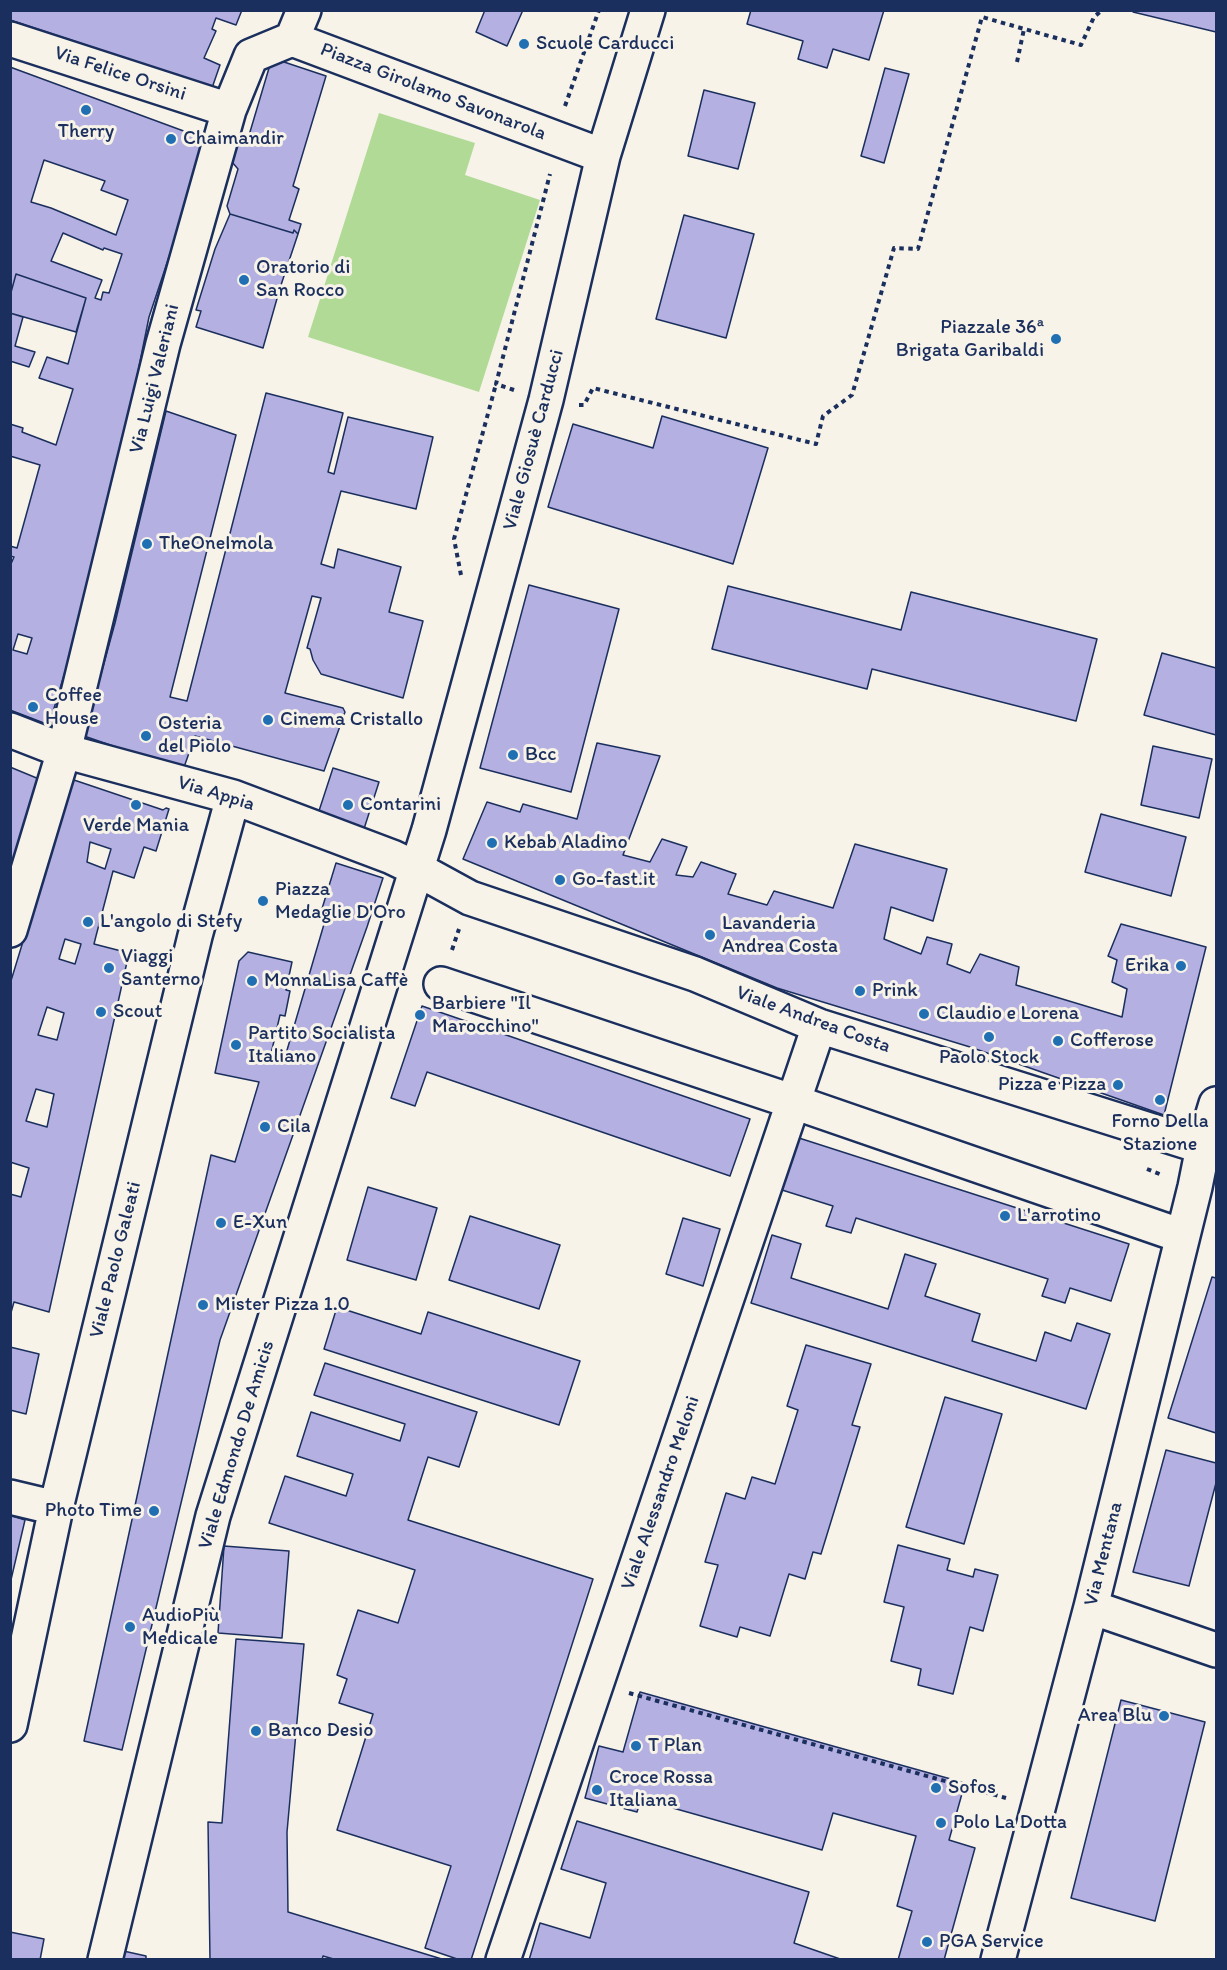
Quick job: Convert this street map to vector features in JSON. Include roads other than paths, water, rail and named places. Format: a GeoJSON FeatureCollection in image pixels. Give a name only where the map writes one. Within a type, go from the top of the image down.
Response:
{"type":"FeatureCollection","features":[{"type":"Feature","properties":{"kind":"street","name":"Viale Giosuè Carducci"},"geometry":{"type":"LineString","coordinates":[[417,869],[546,400],[603,156],[648,10]]}},
{"type":"Feature","properties":{"kind":"street","name":"Piazza Girolamo Savonarola"},"geometry":{"type":"LineString","coordinates":[[298,25],[554,138],[603,156]]}},
{"type":"Feature","properties":{"kind":"street","name":"Via Luigi Valeriani"},"geometry":{"type":"LineString","coordinates":[[10,930],[64,751],[163,344],[229,110],[251,56],[298,25]]}},
{"type":"Feature","properties":{"kind":"street","name":"Via Felice Orsini"},"geometry":{"type":"LineString","coordinates":[[10,39],[229,110]]}},
{"type":"Feature","properties":{"kind":"street","name":"Via Appia"},"geometry":{"type":"LineString","coordinates":[[10,730],[64,751],[233,797],[417,869]]}},
{"type":"Feature","properties":{"kind":"street","name":"Viale Paolo Galeati"},"geometry":{"type":"LineString","coordinates":[[10,1725],[56,1508],[195,936],[233,797]]}},
{"type":"Feature","properties":{"kind":"street","name":"Viale Andrea Costa"},"geometry":{"type":"LineString","coordinates":[[417,869],[470,898],[695,974],[819,1026],[1210,1149]]}},
{"type":"Feature","properties":{"kind":"street","name":"Viale Edmondo De Amicis"},"geometry":{"type":"LineString","coordinates":[[105,1959],[213,1516],[417,869]]}},
{"type":"Feature","properties":{"kind":"street"},"geometry":{"type":"LineString","coordinates":[[441,984],[794,1102],[1182,1236]]}},
{"type":"Feature","properties":{"kind":"street","name":"Viale Alessandro Meloni"},"geometry":{"type":"LineString","coordinates":[[503,1959],[819,1026]]}},
{"type":"Feature","properties":{"kind":"street","name":"Via Mentana"},"geometry":{"type":"LineString","coordinates":[[998,1959],[1091,1607],[1182,1236],[1210,1149],[1216,1104]]}},
{"type":"Feature","properties":{"kind":"street"},"geometry":{"type":"LineString","coordinates":[[10,1497],[56,1508]]}},
{"type":"Feature","properties":{"kind":"street"},"geometry":{"type":"LineString","coordinates":[[1091,1607],[1216,1650]]}},
{"type":"Feature","properties":{"kind":"place","name":"Scuole Carducci"},"geometry":{"type":"Point","coordinates":[524,44]}},
{"type":"Feature","properties":{"kind":"place","name":"Therry"},"geometry":{"type":"Point","coordinates":[86,110]}},
{"type":"Feature","properties":{"kind":"place","name":"Chaimandir"},"geometry":{"type":"Point","coordinates":[171,139]}},
{"type":"Feature","properties":{"kind":"place","name":"Oratorio di San Rocco"},"geometry":{"type":"Point","coordinates":[244,280]}},
{"type":"Feature","properties":{"kind":"place","name":"Piazzale 36ª Brigata Garibaldi"},"geometry":{"type":"Point","coordinates":[1056,339]}},
{"type":"Feature","properties":{"kind":"place","name":"TheOneImola"},"geometry":{"type":"Point","coordinates":[147,544]}},
{"type":"Feature","properties":{"kind":"place","name":"Coffee House"},"geometry":{"type":"Point","coordinates":[33,707]}},
{"type":"Feature","properties":{"kind":"place","name":"Cinema Cristallo"},"geometry":{"type":"Point","coordinates":[268,720]}},
{"type":"Feature","properties":{"kind":"place","name":"Osteria del Piolo"},"geometry":{"type":"Point","coordinates":[146,736]}},
{"type":"Feature","properties":{"kind":"place","name":"Bcc"},"geometry":{"type":"Point","coordinates":[513,755]}},
{"type":"Feature","properties":{"kind":"place","name":"Verde Mania"},"geometry":{"type":"Point","coordinates":[136,805]}},
{"type":"Feature","properties":{"kind":"place","name":"Contarini"},"geometry":{"type":"Point","coordinates":[348,805]}},
{"type":"Feature","properties":{"kind":"place","name":"Kebab Aladino"},"geometry":{"type":"Point","coordinates":[492,843]}},
{"type":"Feature","properties":{"kind":"place","name":"Go-fast.it"},"geometry":{"type":"Point","coordinates":[560,880]}},
{"type":"Feature","properties":{"kind":"place","name":"Piazza Medaglie D'Oro"},"geometry":{"type":"Point","coordinates":[263,901]}},
{"type":"Feature","properties":{"kind":"place","name":"L'angolo di Stefy"},"geometry":{"type":"Point","coordinates":[88,922]}},
{"type":"Feature","properties":{"kind":"place","name":"Lavanderia Andrea Costa"},"geometry":{"type":"Point","coordinates":[710,935]}},
{"type":"Feature","properties":{"kind":"place","name":"Erika"},"geometry":{"type":"Point","coordinates":[1181,966]}},
{"type":"Feature","properties":{"kind":"place","name":"Viaggi Santerno"},"geometry":{"type":"Point","coordinates":[109,968]}},
{"type":"Feature","properties":{"kind":"place","name":"MonnaLisa Caffè"},"geometry":{"type":"Point","coordinates":[252,981]}},
{"type":"Feature","properties":{"kind":"place","name":"Prink"},"geometry":{"type":"Point","coordinates":[860,991]}},
{"type":"Feature","properties":{"kind":"place","name":"Scout"},"geometry":{"type":"Point","coordinates":[101,1012]}},
{"type":"Feature","properties":{"kind":"place","name":"Claudio e Lorena"},"geometry":{"type":"Point","coordinates":[924,1014]}},
{"type":"Feature","properties":{"kind":"place","name":"Barbiere \"Il Marocchino\""},"geometry":{"type":"Point","coordinates":[420,1015]}},
{"type":"Feature","properties":{"kind":"place","name":"Paolo Stock"},"geometry":{"type":"Point","coordinates":[989,1037]}},
{"type":"Feature","properties":{"kind":"place","name":"Cofferose"},"geometry":{"type":"Point","coordinates":[1058,1041]}},
{"type":"Feature","properties":{"kind":"place","name":"Partito Socialista Italiano"},"geometry":{"type":"Point","coordinates":[236,1045]}},
{"type":"Feature","properties":{"kind":"place","name":"Pizza e Pizza"},"geometry":{"type":"Point","coordinates":[1118,1085]}},
{"type":"Feature","properties":{"kind":"place","name":"Forno Della Stazione"},"geometry":{"type":"Point","coordinates":[1160,1100]}},
{"type":"Feature","properties":{"kind":"place","name":"Cila"},"geometry":{"type":"Point","coordinates":[265,1127]}},
{"type":"Feature","properties":{"kind":"place","name":"L'arrotino"},"geometry":{"type":"Point","coordinates":[1005,1216]}},
{"type":"Feature","properties":{"kind":"place","name":"E-Xun"},"geometry":{"type":"Point","coordinates":[221,1223]}},
{"type":"Feature","properties":{"kind":"place","name":"Mister Pizza 1.0"},"geometry":{"type":"Point","coordinates":[203,1305]}},
{"type":"Feature","properties":{"kind":"place","name":"Photo Time"},"geometry":{"type":"Point","coordinates":[154,1511]}},
{"type":"Feature","properties":{"kind":"place","name":"AudioPiù Medicale"},"geometry":{"type":"Point","coordinates":[130,1627]}},
{"type":"Feature","properties":{"kind":"place","name":"Area Blu"},"geometry":{"type":"Point","coordinates":[1164,1716]}},
{"type":"Feature","properties":{"kind":"place","name":"Banco Desio"},"geometry":{"type":"Point","coordinates":[256,1731]}},
{"type":"Feature","properties":{"kind":"place","name":"T Plan"},"geometry":{"type":"Point","coordinates":[636,1746]}},
{"type":"Feature","properties":{"kind":"place","name":"Sofos"},"geometry":{"type":"Point","coordinates":[936,1788]}},
{"type":"Feature","properties":{"kind":"place","name":"Croce Rossa Italiana"},"geometry":{"type":"Point","coordinates":[597,1790]}},
{"type":"Feature","properties":{"kind":"place","name":"Polo La Dotta"},"geometry":{"type":"Point","coordinates":[941,1823]}},
{"type":"Feature","properties":{"kind":"place","name":"PGA Service"},"geometry":{"type":"Point","coordinates":[927,1942]}}]}
